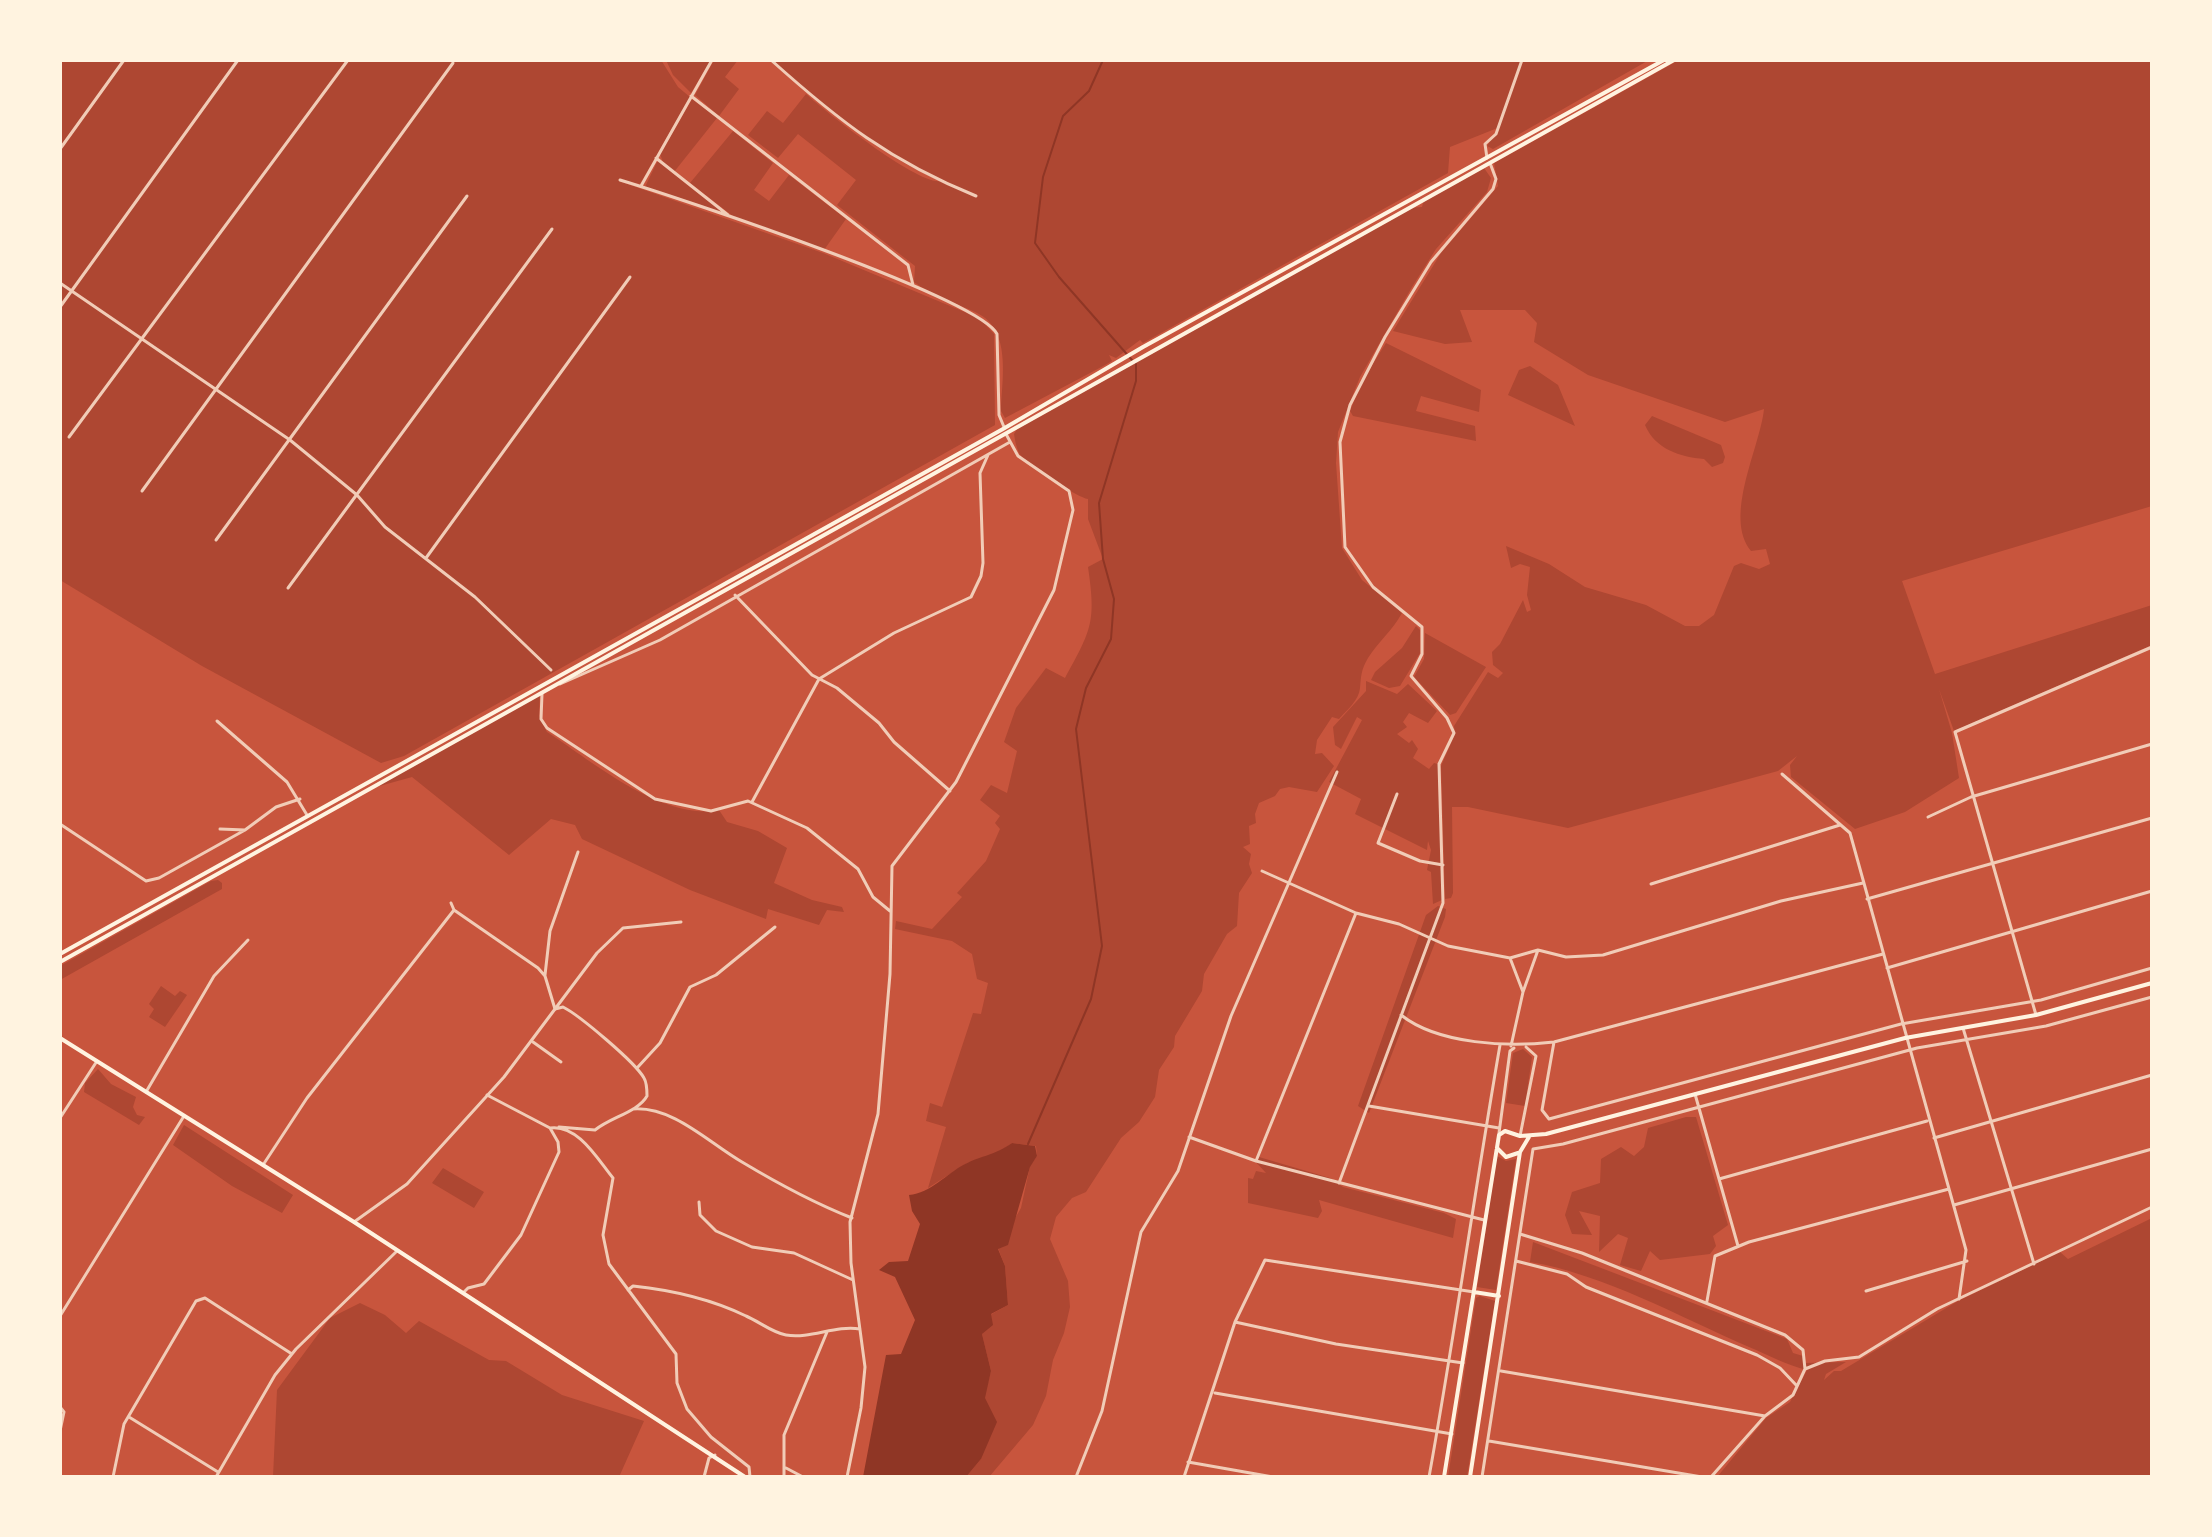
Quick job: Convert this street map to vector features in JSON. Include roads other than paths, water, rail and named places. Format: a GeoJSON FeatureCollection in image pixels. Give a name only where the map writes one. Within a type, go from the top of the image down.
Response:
{"type":"FeatureCollection","features":[{"type":"Feature","properties":{"kind":"main road"},"geometry":{"type":"LineString","coordinates":[[60,962],[1006,434],[1664,60]]}},
{"type":"Feature","properties":{"kind":"main road"},"geometry":{"type":"LineString","coordinates":[[60,954],[1115,366],[1143,347],[1674,60]]}},
{"type":"Feature","properties":{"kind":"main road"},"geometry":{"type":"LineString","coordinates":[[1496,1147],[1506,1157],[1521,1149],[1528,1138],[1535,1135],[1905,1038],[2036,1015],[2152,983]]}},
{"type":"Feature","properties":{"kind":"main road"},"geometry":{"type":"LineString","coordinates":[[60,1038],[354,1222],[747,1477]]}},
{"type":"Feature","properties":{"kind":"main road"},"geometry":{"type":"LineString","coordinates":[[1444,1477],[1499,1135],[1513,1131],[1520,1136],[1535,1135]]}},
{"type":"Feature","properties":{"kind":"main road"},"geometry":{"type":"LineString","coordinates":[[1470,1477],[1521,1149],[1520,1136]]}},
{"type":"Feature","properties":{"kind":"main road"},"geometry":{"type":"LineString","coordinates":[[1474,1292],[1499,1296]]}},
{"type":"Feature","properties":{"kind":"street"},"geometry":{"type":"LineString","coordinates":[[60,149],[124,60]]}},
{"type":"Feature","properties":{"kind":"street"},"geometry":{"type":"LineString","coordinates":[[60,307],[238,60]]}},
{"type":"Feature","properties":{"kind":"street"},"geometry":{"type":"LineString","coordinates":[[69,437],[348,60]]}},
{"type":"Feature","properties":{"kind":"street"},"geometry":{"type":"LineString","coordinates":[[641,186],[712,60]]}},
{"type":"Feature","properties":{"kind":"street"},"geometry":{"type":"LineString","coordinates":[[771,60],[818,103],[893,158],[976,196]]}},
{"type":"Feature","properties":{"kind":"street"},"geometry":{"type":"LineString","coordinates":[[1339,1183],[1443,903],[1439,764],[1454,733],[1447,718],[1411,676],[1422,654],[1422,627],[1373,587],[1345,547],[1340,442],[1350,405],[1431,262],[1493,189],[1496,179],[1485,144],[1496,134],[1522,60]]}},
{"type":"Feature","properties":{"kind":"street"},"geometry":{"type":"LineString","coordinates":[[142,491],[453,63]]}},
{"type":"Feature","properties":{"kind":"street"},"geometry":{"type":"LineString","coordinates":[[691,96],[908,265],[913,285]]}},
{"type":"Feature","properties":{"kind":"street"},"geometry":{"type":"LineString","coordinates":[[656,158],[733,219]]}},
{"type":"Feature","properties":{"kind":"street"},"geometry":{"type":"LineString","coordinates":[[620,180],[913,285],[980,316],[993,327],[999,352],[999,415],[1004,427]]}},
{"type":"Feature","properties":{"kind":"street"},"geometry":{"type":"LineString","coordinates":[[216,540],[467,196]]}},
{"type":"Feature","properties":{"kind":"street"},"geometry":{"type":"LineString","coordinates":[[288,588],[552,229]]}},
{"type":"Feature","properties":{"kind":"street"},"geometry":{"type":"LineString","coordinates":[[426,558],[630,277]]}},
{"type":"Feature","properties":{"kind":"street"},"geometry":{"type":"LineString","coordinates":[[60,283],[290,440],[357,495],[385,527],[475,597],[551,670]]}},
{"type":"Feature","properties":{"kind":"street"},"geometry":{"type":"LineString","coordinates":[[847,1477],[861,1408],[865,1367],[849,1242],[878,1114],[890,974],[892,866],[950,791],[1054,590],[1073,510],[1069,491],[1018,456],[1006,434]]}},
{"type":"Feature","properties":{"kind":"street"},"geometry":{"type":"LineString","coordinates":[[560,684],[577,680],[660,640],[1010,442]]}},
{"type":"Feature","properties":{"kind":"street"},"geometry":{"type":"LineString","coordinates":[[752,802],[819,679],[894,633],[971,597],[981,576],[983,563],[980,473],[989,453]]}},
{"type":"Feature","properties":{"kind":"street"},"geometry":{"type":"LineString","coordinates":[[735,595],[819,679],[837,688],[879,723],[894,742],[950,791]]}},
{"type":"Feature","properties":{"kind":"street"},"geometry":{"type":"LineString","coordinates":[[2036,1015],[1971,797],[1955,732],[2152,647]]}},
{"type":"Feature","properties":{"kind":"street"},"geometry":{"type":"LineString","coordinates":[[542,694],[541,719],[547,728],[642,793],[711,811],[752,802],[807,828],[858,869],[873,897],[890,911]]}},
{"type":"Feature","properties":{"kind":"street"},"geometry":{"type":"LineString","coordinates":[[217,721],[287,782],[300,799],[307,816]]}},
{"type":"Feature","properties":{"kind":"street"},"geometry":{"type":"LineString","coordinates":[[1928,817],[1971,797],[2152,744]]}},
{"type":"Feature","properties":{"kind":"street"},"geometry":{"type":"LineString","coordinates":[[1076,1477],[1102,1411],[1141,1232],[1181,1163],[1231,1016],[1286,883],[1337,772]]}},
{"type":"Feature","properties":{"kind":"street"},"geometry":{"type":"LineString","coordinates":[[1782,774],[1850,833],[1954,1205],[1967,1261],[1959,1299]]}},
{"type":"Feature","properties":{"kind":"street"},"geometry":{"type":"LineString","coordinates":[[1397,794],[1378,843],[1420,861],[1443,865]]}},
{"type":"Feature","properties":{"kind":"street"},"geometry":{"type":"LineString","coordinates":[[60,824],[146,881],[159,878],[245,830],[276,807],[300,799]]}},
{"type":"Feature","properties":{"kind":"street"},"geometry":{"type":"LineString","coordinates":[[1867,899],[2152,818]]}},
{"type":"Feature","properties":{"kind":"street"},"geometry":{"type":"LineString","coordinates":[[1651,884],[1840,825]]}},
{"type":"Feature","properties":{"kind":"street"},"geometry":{"type":"LineString","coordinates":[[220,829],[245,830]]}},
{"type":"Feature","properties":{"kind":"street"},"geometry":{"type":"LineString","coordinates":[[555,1009],[545,976],[550,931],[578,852]]}},
{"type":"Feature","properties":{"kind":"street"},"geometry":{"type":"LineString","coordinates":[[1262,871],[1356,913],[1432,936],[1457,949],[1510,958],[1538,950],[1566,957],[1603,955],[1781,901],[1863,883]]}},
{"type":"Feature","properties":{"kind":"street"},"geometry":{"type":"LineString","coordinates":[[1887,968],[2152,891]]}},
{"type":"Feature","properties":{"kind":"street"},"geometry":{"type":"LineString","coordinates":[[451,903],[454,910],[545,976]]}},
{"type":"Feature","properties":{"kind":"street"},"geometry":{"type":"LineString","coordinates":[[263,1165],[307,1098],[454,910]]}},
{"type":"Feature","properties":{"kind":"street"},"geometry":{"type":"LineString","coordinates":[[1256,1161],[1356,913]]}},
{"type":"Feature","properties":{"kind":"street"},"geometry":{"type":"LineString","coordinates":[[354,1222],[407,1184],[533,1042],[597,953],[623,928],[681,922]]}},
{"type":"Feature","properties":{"kind":"street"},"geometry":{"type":"LineString","coordinates":[[637,1068],[660,1043],[690,987],[716,975],[775,927]]}},
{"type":"Feature","properties":{"kind":"street"},"geometry":{"type":"LineString","coordinates":[[146,1092],[214,976],[248,940]]}},
{"type":"Feature","properties":{"kind":"street"},"geometry":{"type":"LineString","coordinates":[[1499,1135],[1510,1049],[1523,992],[1538,950]]}},
{"type":"Feature","properties":{"kind":"street"},"geometry":{"type":"LineString","coordinates":[[1510,1049],[1554,1042],[1883,954]]}},
{"type":"Feature","properties":{"kind":"street"},"geometry":{"type":"LineString","coordinates":[[1510,958],[1523,992]]}},
{"type":"Feature","properties":{"kind":"street"},"geometry":{"type":"LineString","coordinates":[[1554,1042],[1542,1110],[1549,1119],[1901,1024],[2033,1002],[2152,968]]}},
{"type":"Feature","properties":{"kind":"street"},"geometry":{"type":"LineString","coordinates":[[1533,1149],[1909,1050],[2046,1026],[2152,997]]}},
{"type":"Feature","properties":{"kind":"street"},"geometry":{"type":"LineString","coordinates":[[555,1009],[563,1007],[577,1016],[637,1068],[646,1080],[647,1096],[633,1109]]}},
{"type":"Feature","properties":{"kind":"street"},"geometry":{"type":"LineString","coordinates":[[1401,1015],[1428,1031],[1510,1049],[1524,1047],[1532,1050],[1536,1056],[1520,1136]]}},
{"type":"Feature","properties":{"kind":"street"},"geometry":{"type":"LineString","coordinates":[[1963,1028],[2034,1264]]}},
{"type":"Feature","properties":{"kind":"street"},"geometry":{"type":"LineString","coordinates":[[533,1042],[561,1062]]}},
{"type":"Feature","properties":{"kind":"street"},"geometry":{"type":"LineString","coordinates":[[1429,1477],[1500,1045]]}},
{"type":"Feature","properties":{"kind":"street"},"geometry":{"type":"LineString","coordinates":[[60,1118],[97,1061]]}},
{"type":"Feature","properties":{"kind":"street"},"geometry":{"type":"LineString","coordinates":[[1934,1138],[2152,1075]]}},
{"type":"Feature","properties":{"kind":"street"},"geometry":{"type":"LineString","coordinates":[[1695,1094],[1738,1246]]}},
{"type":"Feature","properties":{"kind":"street"},"geometry":{"type":"LineString","coordinates":[[463,1293],[468,1288],[484,1284],[521,1235],[559,1152],[558,1142],[550,1128],[487,1095]]}},
{"type":"Feature","properties":{"kind":"street"},"geometry":{"type":"LineString","coordinates":[[1367,1106],[1499,1128]]}},
{"type":"Feature","properties":{"kind":"street"},"geometry":{"type":"LineString","coordinates":[[550,1128],[570,1125],[595,1130],[609,1118],[633,1109],[652,1109],[740,1161],[852,1218]]}},
{"type":"Feature","properties":{"kind":"street"},"geometry":{"type":"LineString","coordinates":[[60,1316],[184,1116]]}},
{"type":"Feature","properties":{"kind":"street"},"geometry":{"type":"LineString","coordinates":[[1719,1179],[1772,1161],[1929,1121]]}},
{"type":"Feature","properties":{"kind":"street"},"geometry":{"type":"LineString","coordinates":[[558,1127],[580,1139],[611,1175],[613,1184],[602,1245],[609,1264],[676,1354],[677,1383],[687,1409],[711,1437],[749,1467],[747,1477]]}},
{"type":"Feature","properties":{"kind":"street"},"geometry":{"type":"LineString","coordinates":[[1482,1477],[1535,1135]]}},
{"type":"Feature","properties":{"kind":"street"},"geometry":{"type":"LineString","coordinates":[[1189,1137],[1256,1161],[1484,1220]]}},
{"type":"Feature","properties":{"kind":"street"},"geometry":{"type":"LineString","coordinates":[[1954,1205],[2152,1149]]}},
{"type":"Feature","properties":{"kind":"street"},"geometry":{"type":"LineString","coordinates":[[1707,1301],[1715,1256],[1738,1246],[1949,1189]]}},
{"type":"Feature","properties":{"kind":"street"},"geometry":{"type":"LineString","coordinates":[[699,1202],[700,1215],[716,1231],[752,1247],[794,1253],[853,1280]]}},
{"type":"Feature","properties":{"kind":"street"},"geometry":{"type":"LineString","coordinates":[[1805,1369],[1825,1361],[1859,1357],[1959,1299],[2152,1207]]}},
{"type":"Feature","properties":{"kind":"street"},"geometry":{"type":"LineString","coordinates":[[1520,1234],[1582,1253],[1707,1301],[1794,1340],[1803,1350],[1805,1369],[1787,1402],[1765,1416],[1711,1477]]}},
{"type":"Feature","properties":{"kind":"street"},"geometry":{"type":"LineString","coordinates":[[129,1417],[218,1475],[275,1375],[292,1354],[398,1251]]}},
{"type":"Feature","properties":{"kind":"street"},"geometry":{"type":"LineString","coordinates":[[1184,1477],[1235,1322],[1265,1260],[1474,1292]]}},
{"type":"Feature","properties":{"kind":"street"},"geometry":{"type":"LineString","coordinates":[[1516,1261],[1567,1274],[1586,1287],[1757,1355],[1780,1368],[1797,1386]]}},
{"type":"Feature","properties":{"kind":"street"},"geometry":{"type":"LineString","coordinates":[[1866,1291],[1967,1261]]}},
{"type":"Feature","properties":{"kind":"street"},"geometry":{"type":"LineString","coordinates":[[628,1290],[633,1286],[661,1293],[684,1293],[747,1316],[784,1335],[811,1337],[827,1332],[861,1330]]}},
{"type":"Feature","properties":{"kind":"street"},"geometry":{"type":"LineString","coordinates":[[1499,1296],[1511,1298]]}},
{"type":"Feature","properties":{"kind":"street"},"geometry":{"type":"LineString","coordinates":[[113,1477],[124,1424],[196,1301],[205,1298],[292,1354]]}},
{"type":"Feature","properties":{"kind":"street"},"geometry":{"type":"LineString","coordinates":[[1235,1322],[1336,1344],[1463,1363]]}},
{"type":"Feature","properties":{"kind":"street"},"geometry":{"type":"LineString","coordinates":[[784,1477],[786,1468],[781,1452],[784,1435],[827,1332]]}},
{"type":"Feature","properties":{"kind":"street"},"geometry":{"type":"LineString","coordinates":[[1500,1371],[1765,1416]]}},
{"type":"Feature","properties":{"kind":"street"},"geometry":{"type":"LineString","coordinates":[[1213,1393],[1452,1434]]}},
{"type":"Feature","properties":{"kind":"street"},"geometry":{"type":"LineString","coordinates":[[60,1407],[64,1412],[60,1431]]}},
{"type":"Feature","properties":{"kind":"street"},"geometry":{"type":"LineString","coordinates":[[1489,1441],[1702,1477]]}},
{"type":"Feature","properties":{"kind":"street"},"geometry":{"type":"LineString","coordinates":[[704,1477],[709,1458],[715,1455]]}},
{"type":"Feature","properties":{"kind":"street"},"geometry":{"type":"LineString","coordinates":[[1188,1462],[1273,1477]]}},
{"type":"Feature","properties":{"kind":"street"},"geometry":{"type":"LineString","coordinates":[[786,1468],[803,1477]]}},
{"type":"Feature","properties":{"kind":"waterway"},"geometry":{"type":"LineString","coordinates":[[1103,60],[1089,91],[1063,116],[1043,177],[1035,243],[1059,277],[1132,360]]}},
{"type":"Feature","properties":{"kind":"waterway"},"geometry":{"type":"LineString","coordinates":[[1028,1144],[1091,999],[1102,946],[1076,729],[1086,688],[1111,639],[1114,599],[1103,559],[1099,503],[1136,381],[1136,364]]}}]}
